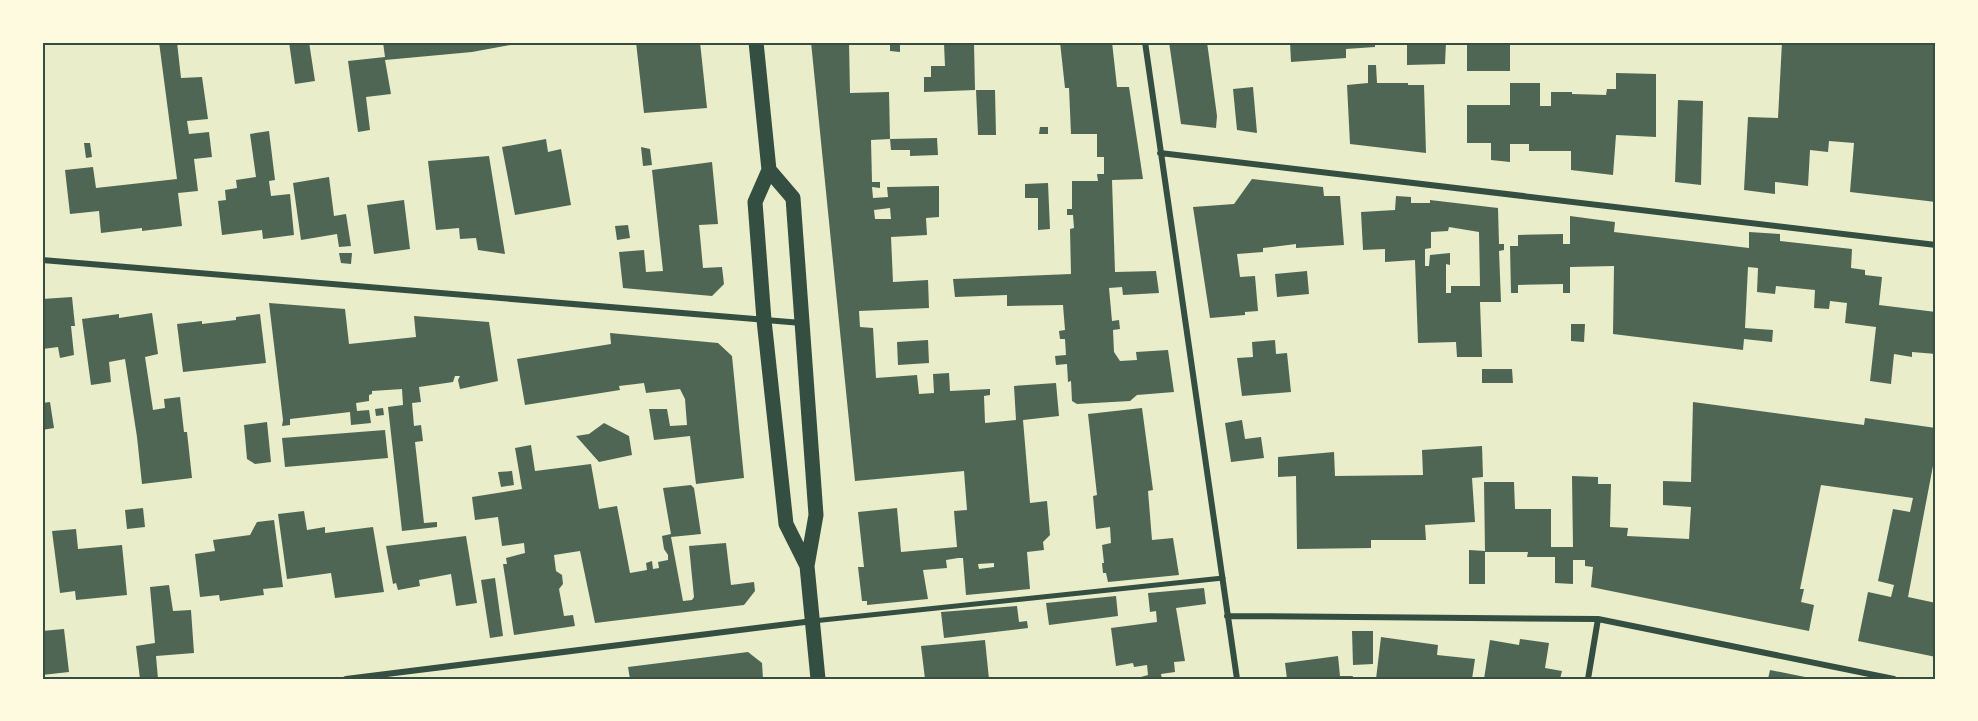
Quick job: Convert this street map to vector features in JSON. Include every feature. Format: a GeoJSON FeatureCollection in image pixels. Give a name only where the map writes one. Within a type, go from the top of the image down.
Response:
{"type":"FeatureCollection","features":[{"type":"Feature","properties":{"kind":"main road"},"geometry":{"type":"LineString","coordinates":[[756,42],[769,170],[755,202],[764,320],[786,524],[807,566]]}},
{"type":"Feature","properties":{"kind":"main road"},"geometry":{"type":"LineString","coordinates":[[769,170],[793,198],[816,515],[807,566],[818,679]]}},
{"type":"Feature","properties":{"kind":"street"},"geometry":{"type":"LineString","coordinates":[[1146,42],[1160,153],[1237,679]]}},
{"type":"Feature","properties":{"kind":"street"},"geometry":{"type":"LineString","coordinates":[[1160,153],[1936,245]]}},
{"type":"Feature","properties":{"kind":"street"},"geometry":{"type":"LineString","coordinates":[[42,260],[803,323]]}},
{"type":"Feature","properties":{"kind":"street"},"geometry":{"type":"LineString","coordinates":[[346,679],[813,621],[1223,578]]}},
{"type":"Feature","properties":{"kind":"street"},"geometry":{"type":"LineString","coordinates":[[1227,616],[1598,620],[1894,679]]}},
{"type":"Feature","properties":{"kind":"street"},"geometry":{"type":"LineString","coordinates":[[1588,679],[1598,620]]}},
{"type":"Feature","properties":{"kind":"building"},"geometry":{"type":"Polygon","coordinates":[[[159,42],[177,42],[181,78],[202,77],[208,119],[187,121],[189,134],[209,132],[212,157],[194,159],[198,191],[178,193],[182,226],[101,233],[99,211],[70,214],[65,170],[93,167],[96,188],[177,179],[159,42]]]}},
{"type":"Feature","properties":{"kind":"building"},"geometry":{"type":"Polygon","coordinates":[[[289,42],[309,42],[315,81],[295,84],[289,42]]]}},
{"type":"Feature","properties":{"kind":"building"},"geometry":{"type":"Polygon","coordinates":[[[383,42],[521,43],[472,52],[385,60],[391,94],[366,97],[370,130],[358,132],[348,61],[385,57],[383,42]]]}},
{"type":"Feature","properties":{"kind":"building"},"geometry":{"type":"Polygon","coordinates":[[[636,42],[700,42],[707,108],[644,113],[636,42]]]}},
{"type":"Feature","properties":{"kind":"building"},"geometry":{"type":"Polygon","coordinates":[[[811,42],[849,42],[850,93],[889,92],[890,139],[871,140],[872,182],[880,182],[880,188],[872,187],[873,198],[888,197],[887,187],[939,186],[939,217],[926,218],[927,235],[891,237],[893,282],[928,280],[929,308],[859,311],[860,327],[873,328],[876,378],[917,375],[919,394],[934,393],[933,374],[949,373],[950,391],[990,389],[990,395],[984,396],[985,423],[1016,420],[1014,386],[1056,383],[1059,416],[1023,420],[1030,503],[1047,501],[1050,535],[1043,542],[1044,550],[1027,552],[1030,589],[966,595],[963,558],[958,558],[946,560],[947,568],[923,570],[928,599],[867,605],[867,601],[862,601],[858,567],[864,567],[858,512],[897,508],[901,552],[957,547],[954,511],[967,510],[964,471],[855,481],[811,42]],[[890,208],[874,210],[875,219],[891,219],[890,208]],[[994,563],[978,564],[979,569],[994,567],[994,563]]]}},
{"type":"Feature","properties":{"kind":"building"},"geometry":{"type":"Polygon","coordinates":[[[890,42],[900,42],[900,52],[890,51],[890,42]]]}},
{"type":"Feature","properties":{"kind":"building"},"geometry":{"type":"Polygon","coordinates":[[[1060,42],[1112,42],[1117,87],[1129,87],[1143,179],[1112,180],[1115,272],[1156,271],[1159,293],[1123,295],[1122,287],[1109,288],[1112,321],[1119,320],[1120,329],[1113,330],[1114,352],[1120,361],[1137,360],[1136,352],[1168,350],[1174,392],[1137,395],[1130,401],[1077,404],[1072,401],[1067,364],[1056,365],[1055,356],[1066,355],[1065,339],[1060,339],[1059,331],[1065,330],[1063,305],[1007,306],[1007,295],[955,297],[953,279],[1071,274],[1070,229],[1074,228],[1073,215],[1067,215],[1067,209],[1072,209],[1072,181],[1098,181],[1097,174],[1104,174],[1104,157],[1097,157],[1097,134],[1071,134],[1069,88],[1065,88],[1060,42]]]}},
{"type":"Feature","properties":{"kind":"building"},"geometry":{"type":"Polygon","coordinates":[[[1169,42],[1207,42],[1217,116],[1216,128],[1181,124],[1169,42]]]}},
{"type":"Feature","properties":{"kind":"building"},"geometry":{"type":"Polygon","coordinates":[[[1290,42],[1375,42],[1375,47],[1346,49],[1346,58],[1291,62],[1290,42]]]}},
{"type":"Feature","properties":{"kind":"building"},"geometry":{"type":"Polygon","coordinates":[[[1407,42],[1446,42],[1445,64],[1407,65],[1407,42]]]}},
{"type":"Feature","properties":{"kind":"building"},"geometry":{"type":"Polygon","coordinates":[[[1467,42],[1510,42],[1510,71],[1467,71],[1467,42]]]}},
{"type":"Feature","properties":{"kind":"building"},"geometry":{"type":"Polygon","coordinates":[[[1782,42],[1936,42],[1936,202],[1850,192],[1854,143],[1829,141],[1828,152],[1810,150],[1808,186],[1775,182],[1775,194],[1744,190],[1748,117],[1778,118],[1782,42]]]}},
{"type":"Feature","properties":{"kind":"building"},"geometry":{"type":"Polygon","coordinates":[[[974,43],[975,90],[924,92],[924,77],[931,77],[931,66],[945,66],[944,44],[974,43]]]}},
{"type":"Feature","properties":{"kind":"building"},"geometry":{"type":"Polygon","coordinates":[[[1368,65],[1376,65],[1377,83],[1424,85],[1426,153],[1350,144],[1347,85],[1368,83],[1368,65]]]}},
{"type":"Feature","properties":{"kind":"building"},"geometry":{"type":"Polygon","coordinates":[[[1616,73],[1656,74],[1656,137],[1616,135],[1613,175],[1571,170],[1571,151],[1529,151],[1529,144],[1510,144],[1510,162],[1491,160],[1491,143],[1467,143],[1467,105],[1510,105],[1510,83],[1540,83],[1540,106],[1551,106],[1551,92],[1606,95],[1607,89],[1616,89],[1616,73]]]}},
{"type":"Feature","properties":{"kind":"building"},"geometry":{"type":"Polygon","coordinates":[[[1253,87],[1257,133],[1237,130],[1233,89],[1253,87]]]}},
{"type":"Feature","properties":{"kind":"building"},"geometry":{"type":"Polygon","coordinates":[[[976,90],[995,90],[996,135],[978,135],[976,90]]]}},
{"type":"Feature","properties":{"kind":"building"},"geometry":{"type":"Polygon","coordinates":[[[1678,100],[1703,101],[1701,185],[1675,182],[1678,100]]]}},
{"type":"Feature","properties":{"kind":"building"},"geometry":{"type":"Polygon","coordinates":[[[1040,127],[1048,127],[1048,134],[1039,134],[1040,127]]]}},
{"type":"Feature","properties":{"kind":"building"},"geometry":{"type":"Polygon","coordinates":[[[269,131],[275,180],[269,181],[271,196],[290,194],[294,235],[263,239],[262,230],[222,235],[218,201],[226,200],[225,190],[237,188],[236,180],[256,177],[250,134],[269,131]]]}},
{"type":"Feature","properties":{"kind":"building"},"geometry":{"type":"Polygon","coordinates":[[[937,138],[938,155],[910,156],[910,150],[891,150],[890,139],[937,138]]]}},
{"type":"Feature","properties":{"kind":"building"},"geometry":{"type":"Polygon","coordinates":[[[546,139],[548,152],[561,149],[571,205],[515,215],[502,147],[546,139]]]}},
{"type":"Feature","properties":{"kind":"building"},"geometry":{"type":"Polygon","coordinates":[[[84,143],[90,143],[92,157],[86,158],[84,143]]]}},
{"type":"Feature","properties":{"kind":"building"},"geometry":{"type":"Polygon","coordinates":[[[641,147],[650,149],[652,165],[643,166],[641,147]]]}},
{"type":"Feature","properties":{"kind":"building"},"geometry":{"type":"Polygon","coordinates":[[[489,156],[505,254],[478,250],[476,238],[460,239],[459,228],[436,230],[428,161],[489,156]]]}},
{"type":"Feature","properties":{"kind":"building"},"geometry":{"type":"Polygon","coordinates":[[[712,162],[718,224],[699,225],[703,268],[722,267],[724,284],[712,296],[623,288],[619,252],[644,250],[646,272],[663,271],[652,170],[712,162]]]}},
{"type":"Feature","properties":{"kind":"building"},"geometry":{"type":"Polygon","coordinates":[[[329,177],[334,216],[346,214],[351,246],[339,247],[337,234],[301,240],[293,183],[329,177]]]}},
{"type":"Feature","properties":{"kind":"building"},"geometry":{"type":"Polygon","coordinates":[[[1252,179],[1323,187],[1324,196],[1340,196],[1344,245],[1296,248],[1296,244],[1263,248],[1263,252],[1237,254],[1240,277],[1255,276],[1258,311],[1245,312],[1245,315],[1210,318],[1193,207],[1234,204],[1252,179]]]}},
{"type":"Feature","properties":{"kind":"building"},"geometry":{"type":"Polygon","coordinates":[[[1048,183],[1050,229],[1038,230],[1038,198],[1025,198],[1025,184],[1048,183]]]}},
{"type":"Feature","properties":{"kind":"building"},"geometry":{"type":"Polygon","coordinates":[[[1396,196],[1411,197],[1411,203],[1430,203],[1430,200],[1498,208],[1499,244],[1504,244],[1504,250],[1499,251],[1501,302],[1480,302],[1482,357],[1457,357],[1456,342],[1418,343],[1415,260],[1385,262],[1385,249],[1363,250],[1361,212],[1395,210],[1396,196]],[[1449,227],[1448,231],[1431,232],[1431,248],[1425,249],[1425,266],[1429,266],[1430,255],[1450,253],[1450,265],[1446,264],[1446,293],[1451,293],[1451,286],[1480,286],[1479,232],[1449,227]]]}},
{"type":"Feature","properties":{"kind":"building"},"geometry":{"type":"Polygon","coordinates":[[[404,200],[410,249],[374,254],[367,205],[404,200]]]}},
{"type":"Feature","properties":{"kind":"building"},"geometry":{"type":"Polygon","coordinates":[[[1570,216],[1615,222],[1614,232],[1749,248],[1749,232],[1780,234],[1780,241],[1852,249],[1851,268],[1865,270],[1865,275],[1882,277],[1879,305],[1936,312],[1936,354],[1912,352],[1912,357],[1894,354],[1891,384],[1870,381],[1876,327],[1845,323],[1847,303],[1830,301],[1829,309],[1814,308],[1815,290],[1776,286],[1775,294],[1757,292],[1758,268],[1748,267],[1745,328],[1773,330],[1772,342],[1744,339],[1743,350],[1613,334],[1614,266],[1570,267],[1570,293],[1563,293],[1563,284],[1518,285],[1518,293],[1511,293],[1510,246],[1518,246],[1518,235],[1563,234],[1563,244],[1570,244],[1570,216]]]}},
{"type":"Feature","properties":{"kind":"building"},"geometry":{"type":"Polygon","coordinates":[[[628,225],[630,238],[617,240],[615,226],[628,225]]]}},
{"type":"Feature","properties":{"kind":"building"},"geometry":{"type":"Polygon","coordinates":[[[339,253],[352,253],[351,264],[341,263],[339,253]]]}},
{"type":"Feature","properties":{"kind":"building"},"geometry":{"type":"Polygon","coordinates":[[[1307,271],[1309,294],[1277,297],[1275,274],[1307,271]]]}},
{"type":"Feature","properties":{"kind":"building"},"geometry":{"type":"Polygon","coordinates":[[[72,297],[75,326],[71,326],[74,355],[60,358],[58,347],[43,349],[42,299],[72,297]]]}},
{"type":"Feature","properties":{"kind":"building"},"geometry":{"type":"Polygon","coordinates":[[[269,303],[345,309],[349,344],[416,337],[414,316],[489,322],[498,381],[460,389],[458,380],[460,376],[455,376],[453,382],[419,387],[421,402],[412,403],[414,426],[421,425],[423,441],[415,442],[424,523],[437,522],[437,527],[402,531],[388,407],[403,405],[402,389],[372,391],[369,401],[356,403],[357,411],[369,410],[371,423],[351,425],[350,412],[290,419],[290,425],[282,426],[269,303]]]}},
{"type":"Feature","properties":{"kind":"building"},"geometry":{"type":"Polygon","coordinates":[[[152,313],[158,354],[145,357],[153,410],[165,408],[164,399],[180,397],[192,478],[142,484],[125,359],[109,362],[111,382],[91,385],[82,319],[119,314],[119,318],[152,313]]]}},
{"type":"Feature","properties":{"kind":"building"},"geometry":{"type":"Polygon","coordinates":[[[260,314],[266,363],[183,372],[177,324],[236,320],[236,317],[260,314]]]}},
{"type":"Feature","properties":{"kind":"building"},"geometry":{"type":"Polygon","coordinates":[[[1571,324],[1585,324],[1584,342],[1571,341],[1571,324]]]}},
{"type":"Feature","properties":{"kind":"building"},"geometry":{"type":"Polygon","coordinates":[[[610,333],[718,343],[732,356],[744,478],[696,484],[690,436],[654,440],[649,409],[667,409],[670,426],[687,425],[685,399],[680,389],[646,393],[644,383],[619,386],[620,390],[525,405],[517,359],[611,344],[610,333]]]}},
{"type":"Feature","properties":{"kind":"building"},"geometry":{"type":"Polygon","coordinates":[[[928,340],[929,363],[898,365],[897,342],[928,340]]]}},
{"type":"Feature","properties":{"kind":"building"},"geometry":{"type":"Polygon","coordinates":[[[1275,340],[1276,354],[1287,353],[1291,392],[1242,396],[1237,358],[1253,357],[1252,342],[1275,340]]]}},
{"type":"Feature","properties":{"kind":"building"},"geometry":{"type":"Polygon","coordinates":[[[1482,369],[1512,369],[1513,383],[1482,383],[1482,369]]]}},
{"type":"Feature","properties":{"kind":"building"},"geometry":{"type":"Polygon","coordinates":[[[50,402],[54,428],[42,430],[42,403],[50,402]]]}},
{"type":"Feature","properties":{"kind":"building"},"geometry":{"type":"Polygon","coordinates":[[[1693,402],[1864,425],[1865,418],[1936,428],[1936,450],[1908,597],[1936,603],[1936,657],[1858,641],[1868,592],[1891,597],[1894,585],[1878,581],[1893,509],[1910,512],[1913,498],[1821,485],[1800,589],[1804,589],[1801,602],[1814,605],[1809,631],[1591,587],[1593,567],[1585,566],[1585,560],[1573,560],[1573,584],[1555,583],[1555,557],[1527,557],[1528,552],[1485,552],[1484,482],[1514,482],[1515,509],[1551,509],[1551,547],[1573,547],[1572,476],[1598,477],[1598,484],[1611,484],[1610,527],[1628,528],[1627,536],[1689,539],[1691,507],[1663,505],[1663,481],[1691,482],[1693,402]]]}},
{"type":"Feature","properties":{"kind":"building"},"geometry":{"type":"Polygon","coordinates":[[[383,408],[384,415],[376,416],[375,409],[383,408]]]}},
{"type":"Feature","properties":{"kind":"building"},"geometry":{"type":"Polygon","coordinates":[[[1142,408],[1153,490],[1148,491],[1152,540],[1173,538],[1179,575],[1108,582],[1106,573],[1103,573],[1102,545],[1111,543],[1110,527],[1096,529],[1093,496],[1097,495],[1088,414],[1142,408]]]}},
{"type":"Feature","properties":{"kind":"building"},"geometry":{"type":"Polygon","coordinates":[[[1242,420],[1245,439],[1261,437],[1264,458],[1231,462],[1225,423],[1242,420]]]}},
{"type":"Feature","properties":{"kind":"building"},"geometry":{"type":"Polygon","coordinates":[[[267,422],[271,462],[255,464],[247,459],[244,425],[267,422]]]}},
{"type":"Feature","properties":{"kind":"building"},"geometry":{"type":"Polygon","coordinates":[[[604,423],[629,436],[632,455],[599,462],[576,436],[589,434],[604,423]]]}},
{"type":"Feature","properties":{"kind":"building"},"geometry":{"type":"Polygon","coordinates":[[[385,430],[388,458],[285,467],[282,438],[385,430]]]}},
{"type":"Feature","properties":{"kind":"building"},"geometry":{"type":"Polygon","coordinates":[[[531,445],[535,471],[591,464],[599,509],[617,506],[630,573],[647,570],[646,563],[652,561],[653,569],[659,568],[658,562],[668,560],[662,536],[671,534],[663,488],[691,485],[694,488],[701,534],[671,537],[683,601],[692,600],[694,597],[689,546],[726,543],[731,585],[754,582],[755,591],[744,605],[595,623],[580,551],[554,555],[556,571],[562,575],[563,584],[559,589],[564,616],[573,615],[575,626],[514,635],[503,564],[507,564],[506,558],[525,553],[524,543],[502,546],[498,517],[475,520],[472,497],[522,489],[515,448],[531,445]]]}},
{"type":"Feature","properties":{"kind":"building"},"geometry":{"type":"Polygon","coordinates":[[[1482,446],[1483,477],[1472,478],[1475,522],[1425,525],[1426,540],[1371,540],[1371,548],[1297,549],[1296,476],[1278,477],[1278,457],[1334,452],[1335,476],[1423,475],[1422,450],[1482,446]]]}},
{"type":"Feature","properties":{"kind":"building"},"geometry":{"type":"Polygon","coordinates":[[[512,471],[514,485],[501,487],[498,472],[512,471]]]}},
{"type":"Feature","properties":{"kind":"building"},"geometry":{"type":"Polygon","coordinates":[[[143,508],[145,527],[127,529],[125,510],[143,508]]]}},
{"type":"Feature","properties":{"kind":"building"},"geometry":{"type":"Polygon","coordinates":[[[304,511],[307,530],[325,527],[325,533],[373,527],[384,592],[335,598],[331,573],[287,579],[278,514],[304,511]]]}},
{"type":"Feature","properties":{"kind":"building"},"geometry":{"type":"Polygon","coordinates":[[[274,520],[283,587],[263,589],[264,595],[220,601],[219,595],[200,597],[195,554],[215,551],[213,540],[250,535],[257,522],[274,520]]]}},
{"type":"Feature","properties":{"kind":"building"},"geometry":{"type":"Polygon","coordinates":[[[76,529],[78,549],[122,545],[127,595],[76,600],[75,591],[60,593],[52,531],[76,529]]]}},
{"type":"Feature","properties":{"kind":"building"},"geometry":{"type":"Polygon","coordinates":[[[466,536],[477,603],[456,606],[451,574],[419,580],[420,586],[398,590],[396,583],[393,584],[386,546],[466,536]]]}},
{"type":"Feature","properties":{"kind":"building"},"geometry":{"type":"Polygon","coordinates":[[[1469,550],[1485,551],[1485,584],[1469,584],[1469,550]]]}},
{"type":"Feature","properties":{"kind":"building"},"geometry":{"type":"Polygon","coordinates":[[[495,578],[503,636],[490,638],[481,580],[495,578]]]}},
{"type":"Feature","properties":{"kind":"building"},"geometry":{"type":"Polygon","coordinates":[[[169,585],[173,611],[191,610],[194,653],[156,656],[158,679],[140,679],[136,646],[155,643],[150,587],[169,585]]]}},
{"type":"Feature","properties":{"kind":"building"},"geometry":{"type":"Polygon","coordinates":[[[1204,588],[1206,604],[1176,608],[1185,661],[1174,662],[1175,672],[1161,674],[1162,679],[1134,679],[1148,675],[1147,665],[1134,667],[1133,663],[1116,666],[1111,628],[1157,622],[1156,611],[1150,612],[1148,593],[1204,588]]]}},
{"type":"Feature","properties":{"kind":"building"},"geometry":{"type":"Polygon","coordinates":[[[1116,596],[1118,616],[1049,625],[1046,603],[1116,596]]]}},
{"type":"Feature","properties":{"kind":"building"},"geometry":{"type":"Polygon","coordinates":[[[1017,606],[1019,622],[1027,621],[1028,628],[944,638],[941,612],[1017,606]]]}},
{"type":"Feature","properties":{"kind":"building"},"geometry":{"type":"Polygon","coordinates":[[[64,629],[69,672],[42,675],[42,631],[64,629]]]}},
{"type":"Feature","properties":{"kind":"building"},"geometry":{"type":"Polygon","coordinates":[[[1352,631],[1373,631],[1373,664],[1353,665],[1352,631]]]}},
{"type":"Feature","properties":{"kind":"building"},"geometry":{"type":"Polygon","coordinates":[[[1381,637],[1438,645],[1437,655],[1475,659],[1472,679],[1376,679],[1381,637]]]}},
{"type":"Feature","properties":{"kind":"building"},"geometry":{"type":"Polygon","coordinates":[[[1520,639],[1549,643],[1545,668],[1562,671],[1560,679],[1484,679],[1490,640],[1519,645],[1520,639]]]}},
{"type":"Feature","properties":{"kind":"building"},"geometry":{"type":"Polygon","coordinates":[[[985,640],[989,679],[925,679],[921,646],[985,640]]]}},
{"type":"Feature","properties":{"kind":"building"},"geometry":{"type":"Polygon","coordinates":[[[748,652],[762,663],[763,679],[630,679],[628,667],[748,652]]]}},
{"type":"Feature","properties":{"kind":"building"},"geometry":{"type":"Polygon","coordinates":[[[1338,656],[1340,676],[1353,676],[1352,679],[1287,679],[1285,663],[1338,656]]]}},
{"type":"Feature","properties":{"kind":"building"},"geometry":{"type":"Polygon","coordinates":[[[1770,670],[1810,678],[1768,679],[1770,670]]]}}]}
